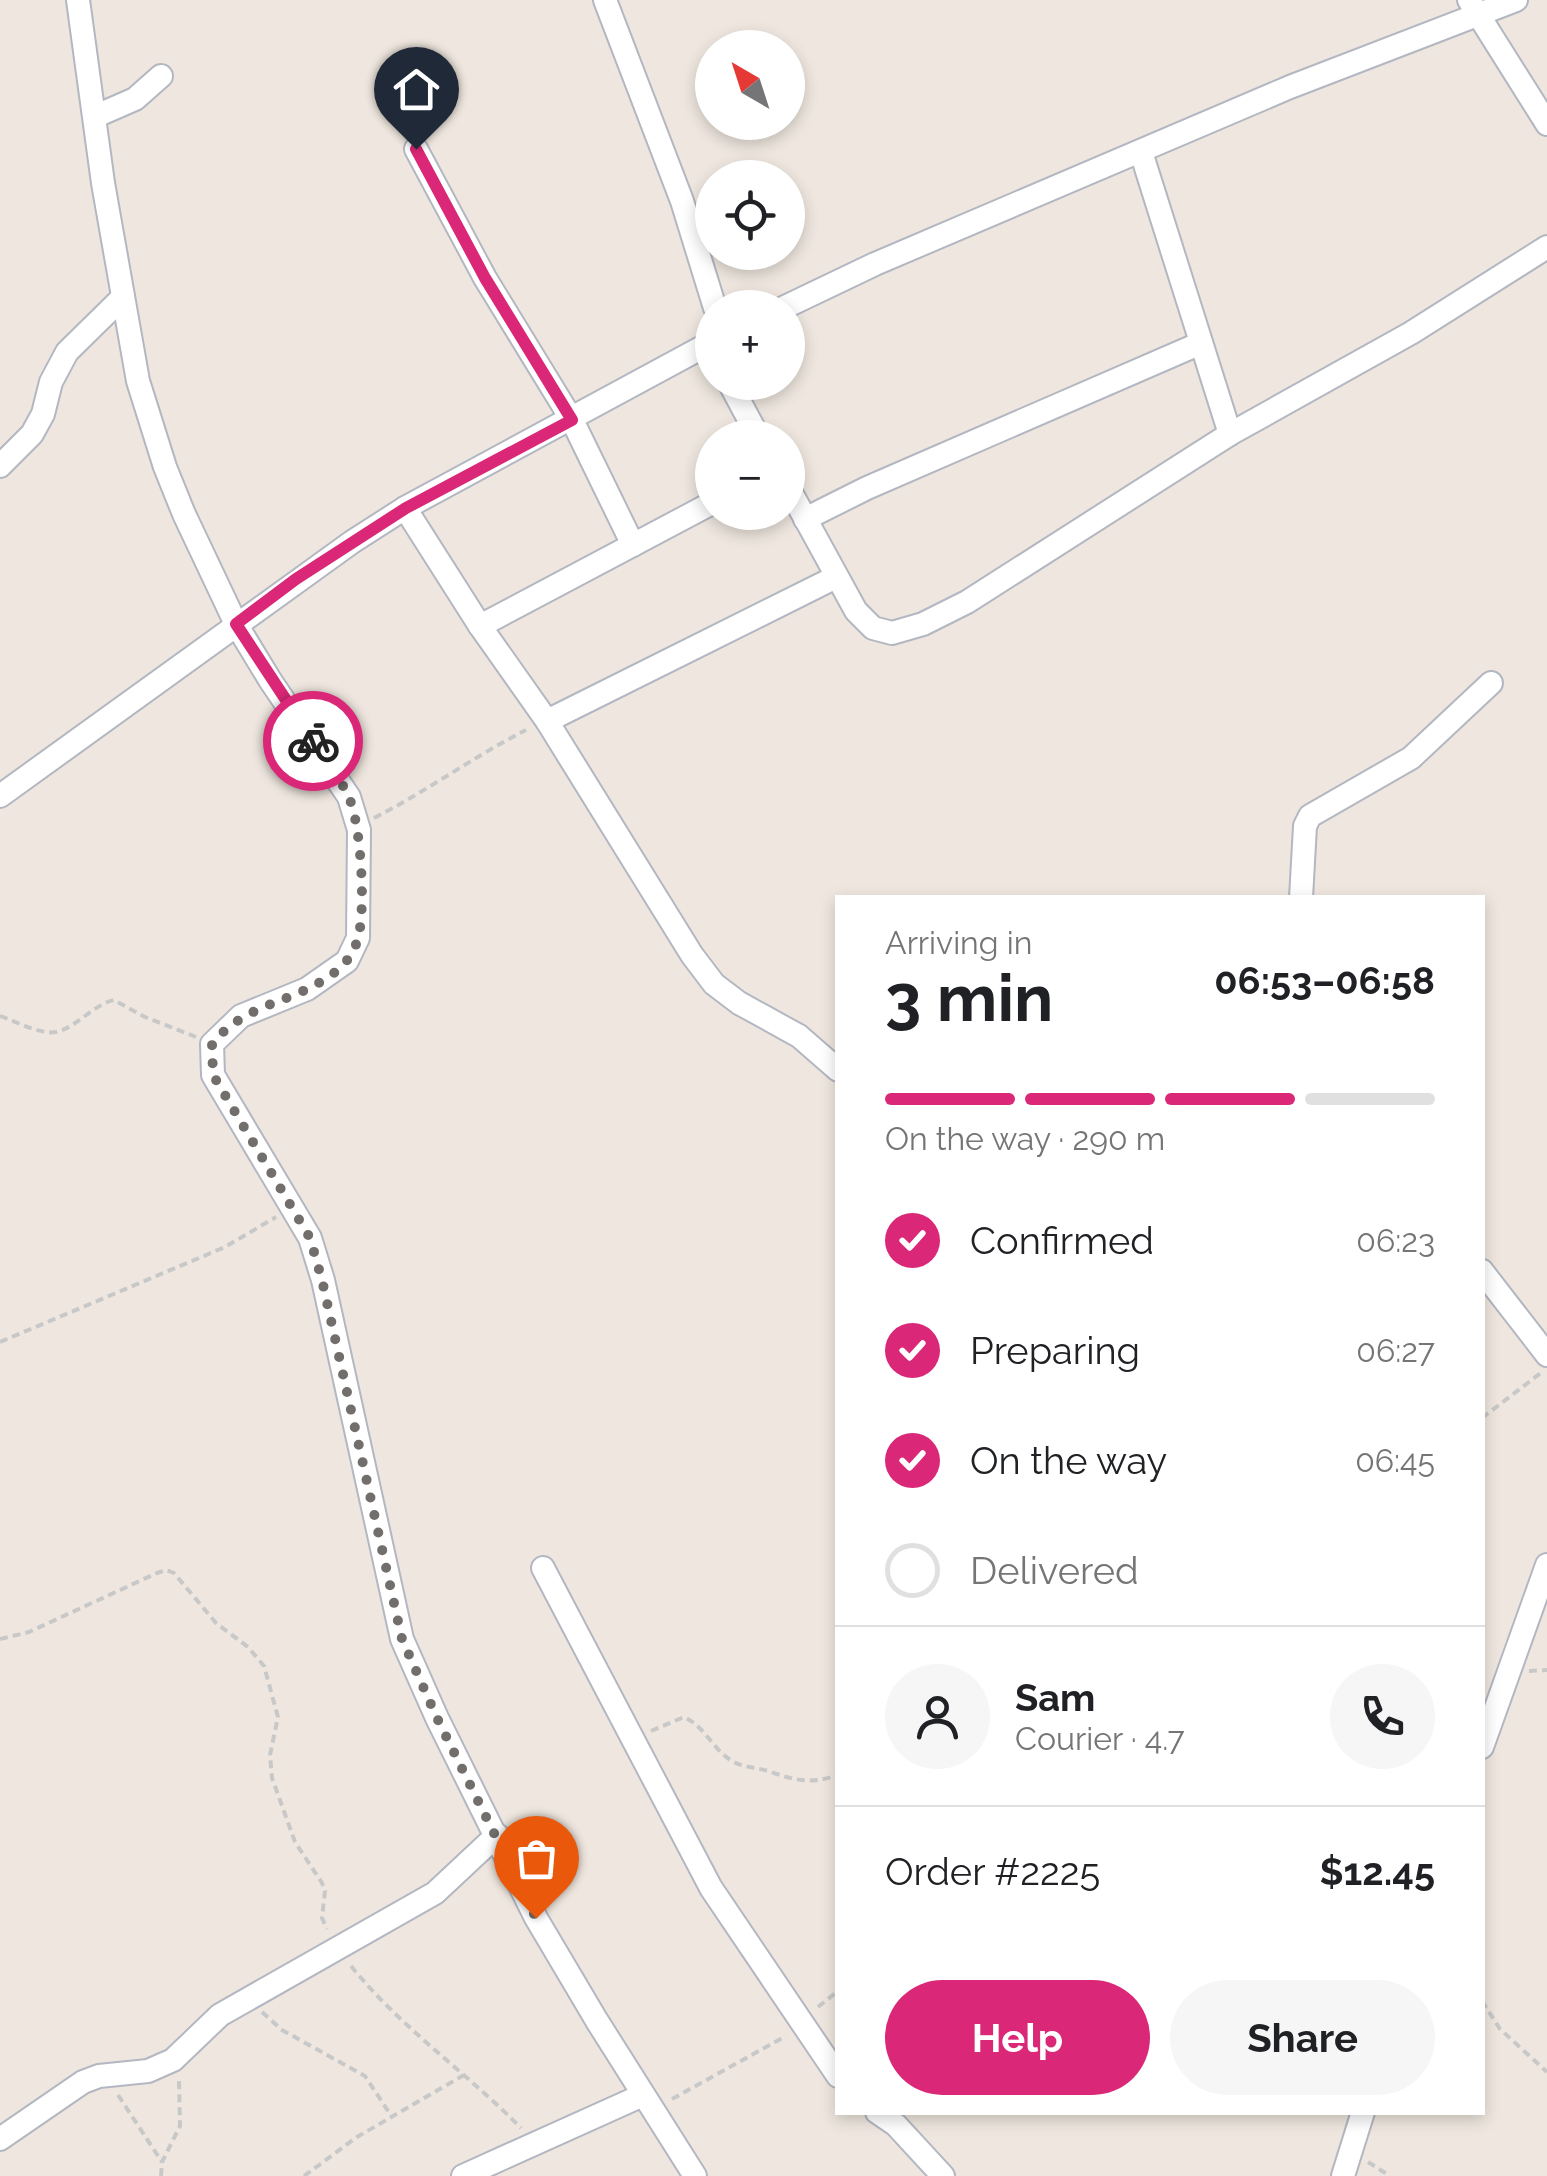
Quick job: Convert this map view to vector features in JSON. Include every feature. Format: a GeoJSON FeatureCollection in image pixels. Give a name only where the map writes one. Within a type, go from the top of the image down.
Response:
{"type":"FeatureCollection","features":[{"type":"Feature","properties":{"kind":"street"},"geometry":{"type":"LineString","coordinates":[[78,0],[102,183],[138,381],[166,467],[236,624],[349,797],[359,830],[358,938],[347,962],[307,989],[241,1016],[212,1044],[213,1075],[310,1238],[402,1639],[536,1918],[695,2176]]}},
{"type":"Feature","properties":{"kind":"street"},"geometry":{"type":"LineString","coordinates":[[605,0],[682,201],[709,290]]}},
{"type":"Feature","properties":{"kind":"street"},"geometry":{"type":"LineString","coordinates":[[805,297],[1473,7],[1516,0]]}},
{"type":"Feature","properties":{"kind":"street"},"geometry":{"type":"LineString","coordinates":[[1473,7],[1547,124]]}},
{"type":"Feature","properties":{"kind":"street"},"geometry":{"type":"LineString","coordinates":[[96,116],[135,99],[161,76]]}},
{"type":"Feature","properties":{"kind":"street"},"geometry":{"type":"LineString","coordinates":[[416,149],[485,278],[572,420],[634,545]]}},
{"type":"Feature","properties":{"kind":"street"},"geometry":{"type":"LineString","coordinates":[[1140,152],[1230,434]]}},
{"type":"Feature","properties":{"kind":"street"},"geometry":{"type":"LineString","coordinates":[[1202,343],[867,488],[805,519],[856,612],[873,628],[892,633],[923,624],[1031,563],[1230,434],[1411,333],[1547,246]]}},
{"type":"Feature","properties":{"kind":"street"},"geometry":{"type":"LineString","coordinates":[[0,466],[32,434],[44,414],[51,382],[67,352],[123,298]]}},
{"type":"Feature","properties":{"kind":"street"},"geometry":{"type":"LineString","coordinates":[[0,796],[296,579],[406,508],[695,351]]}},
{"type":"Feature","properties":{"kind":"street"},"geometry":{"type":"LineString","coordinates":[[406,508],[480,626],[547,721],[656,900],[714,984],[798,1036],[835,1067]]}},
{"type":"Feature","properties":{"kind":"street"},"geometry":{"type":"LineString","coordinates":[[480,626],[695,511]]}},
{"type":"Feature","properties":{"kind":"street"},"geometry":{"type":"LineString","coordinates":[[547,721],[836,577]]}},
{"type":"Feature","properties":{"kind":"street"},"geometry":{"type":"LineString","coordinates":[[1301,895],[1305,826],[1310,816],[1411,758],[1491,683]]}},
{"type":"Feature","properties":{"kind":"street"},"geometry":{"type":"LineString","coordinates":[[1485,1275],[1547,1355]]}},
{"type":"Feature","properties":{"kind":"street"},"geometry":{"type":"LineString","coordinates":[[1485,1739],[1547,1566]]}},
{"type":"Feature","properties":{"kind":"street"},"geometry":{"type":"LineString","coordinates":[[543,1568],[711,1888],[835,2072]]}},
{"type":"Feature","properties":{"kind":"street"},"geometry":{"type":"LineString","coordinates":[[0,2139],[83,2082],[148,2071],[172,2060],[220,2015],[435,1893],[497,1836]]}},
{"type":"Feature","properties":{"kind":"street"},"geometry":{"type":"LineString","coordinates":[[463,2176],[535,2142],[647,2102]]}},
{"type":"Feature","properties":{"kind":"street"},"geometry":{"type":"LineString","coordinates":[[882,2115],[942,2176]]}},
{"type":"Feature","properties":{"kind":"street"},"geometry":{"type":"LineString","coordinates":[[1343,2176],[1362,2115]]}},
{"type":"Feature","properties":{"kind":"path"},"geometry":{"type":"LineString","coordinates":[[359,830],[470,760],[547,721]]}},
{"type":"Feature","properties":{"kind":"path"},"geometry":{"type":"LineString","coordinates":[[0,1016],[56,1032],[114,1000],[212,1044]]}},
{"type":"Feature","properties":{"kind":"path"},"geometry":{"type":"LineString","coordinates":[[0,1342],[225,1247],[294,1208]]}},
{"type":"Feature","properties":{"kind":"path"},"geometry":{"type":"LineString","coordinates":[[1485,1416],[1547,1368]]}},
{"type":"Feature","properties":{"kind":"path"},"geometry":{"type":"LineString","coordinates":[[0,1639],[29,1632],[157,1573],[174,1573],[216,1624],[248,1647],[264,1666],[278,1717],[270,1755],[272,1778],[295,1842],[322,1883],[322,1918],[338,1950],[392,2013],[486,2092],[535,2142]]}},
{"type":"Feature","properties":{"kind":"path"},"geometry":{"type":"LineString","coordinates":[[633,1740],[684,1718],[700,1728],[734,1764],[796,1782],[835,1776]]}},
{"type":"Feature","properties":{"kind":"path"},"geometry":{"type":"LineString","coordinates":[[247,2000],[282,2030],[365,2076],[392,2117]]}},
{"type":"Feature","properties":{"kind":"path"},"geometry":{"type":"LineString","coordinates":[[1485,2006],[1500,2029],[1546,2069]]}},
{"type":"Feature","properties":{"kind":"path"},"geometry":{"type":"LineString","coordinates":[[647,2102],[802,2028]]}},
{"type":"Feature","properties":{"kind":"path"},"geometry":{"type":"LineString","coordinates":[[161,2176],[162,2162],[180,2126],[182,2111],[172,2060]]}},
{"type":"Feature","properties":{"kind":"path"},"geometry":{"type":"LineString","coordinates":[[304,2176],[357,2137],[464,2075]]}},
{"type":"Feature","properties":{"kind":"path"},"geometry":{"type":"LineString","coordinates":[[105,2076],[162,2162]]}},
{"type":"Feature","properties":{"kind":"path"},"geometry":{"type":"LineString","coordinates":[[1352,2152],[1390,2176]]}},
{"type":"Feature","properties":{"kind":"way so far"},"geometry":{"type":"LineString","coordinates":[[313,741],[349,797],[359,830],[358,938],[347,962],[329,977],[241,1016],[224,1030],[212,1044],[213,1075],[310,1238],[402,1639],[536,1918]]}},
{"type":"Feature","properties":{"kind":"route"},"geometry":{"type":"LineString","coordinates":[[313,741],[236,624],[296,579],[406,508],[572,420],[485,278],[416,149]]}}]}
